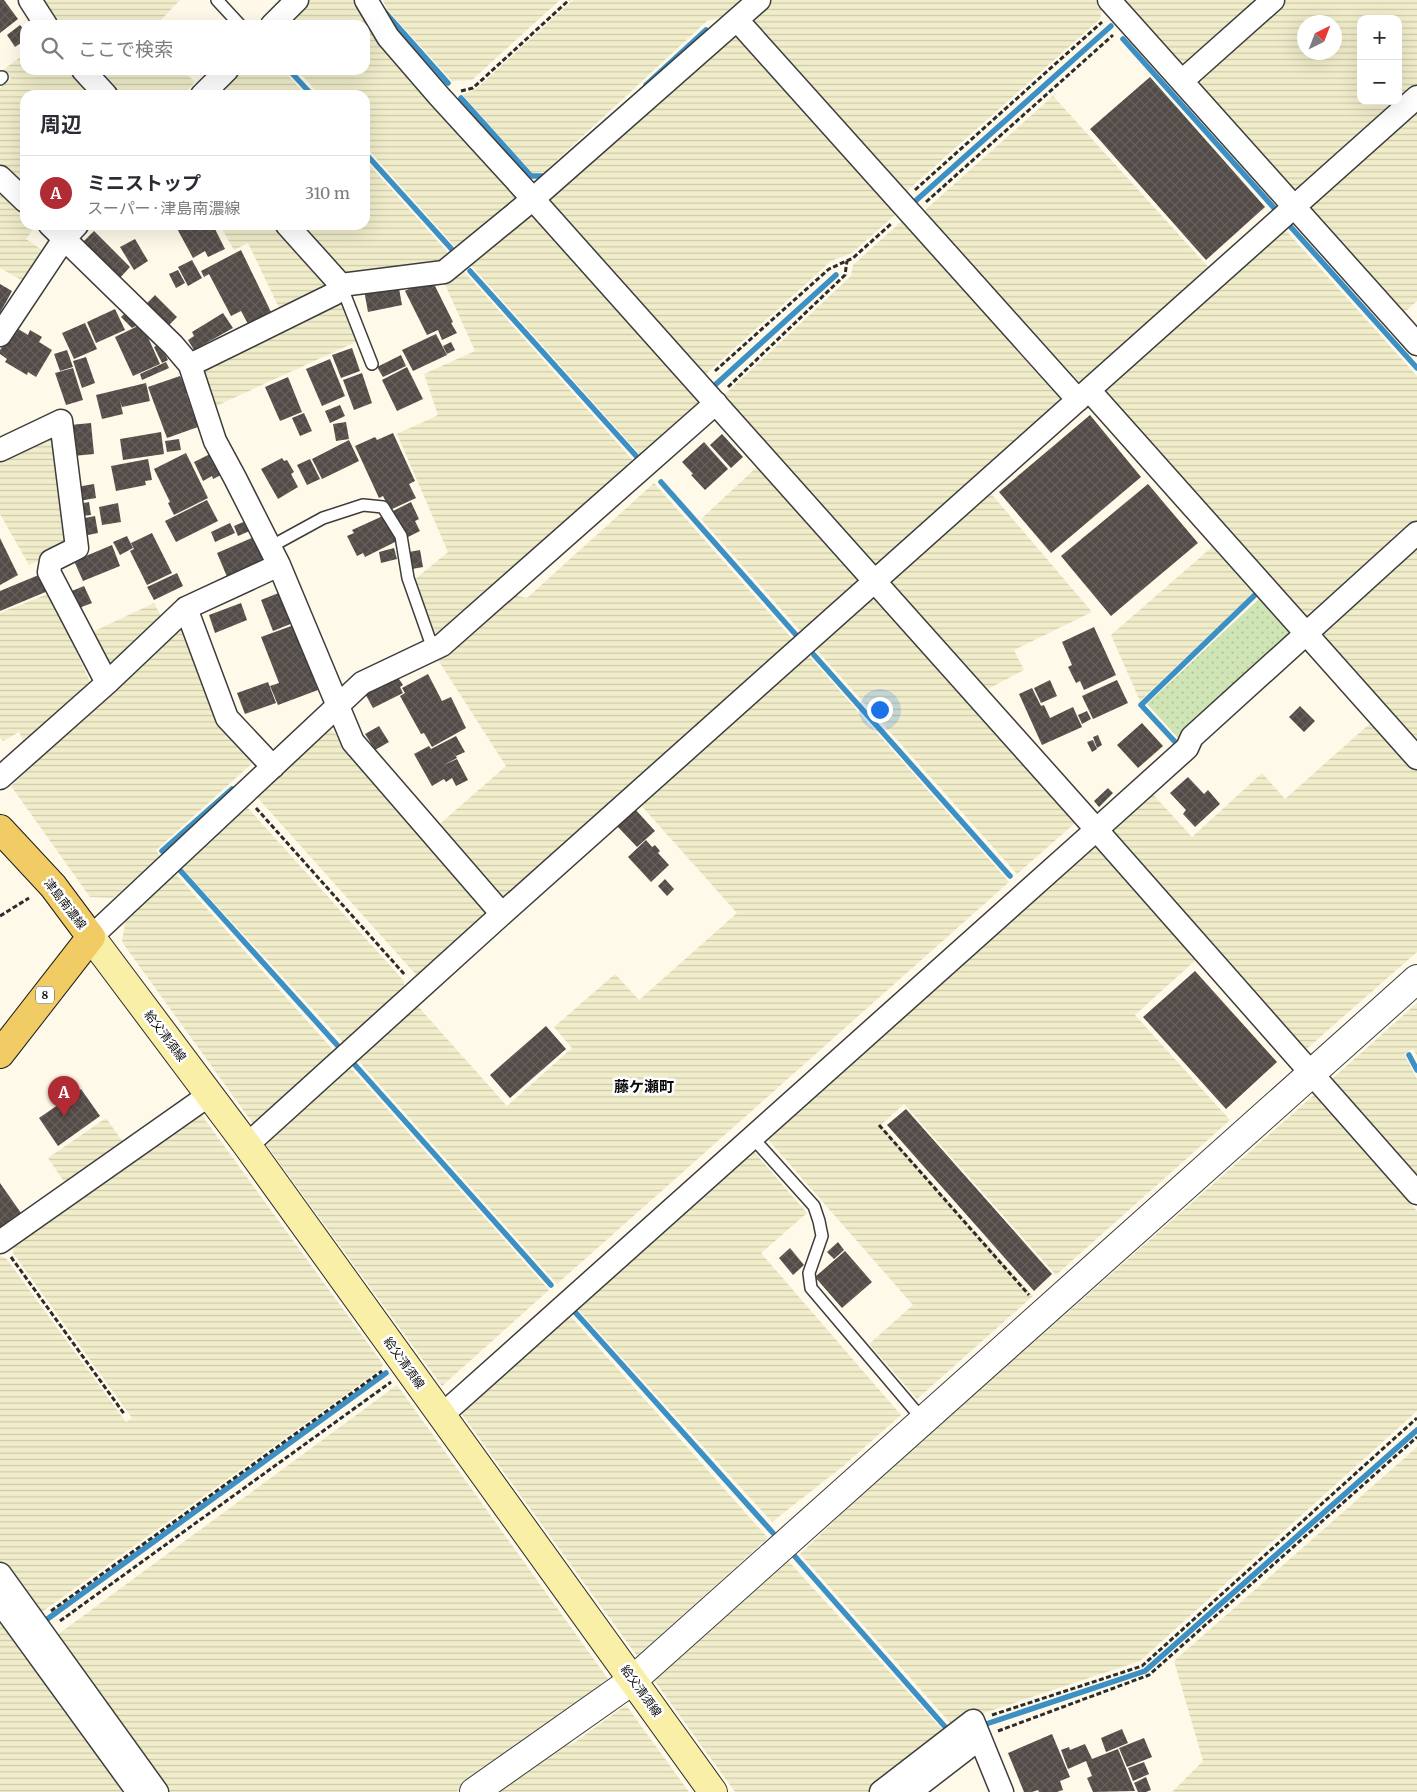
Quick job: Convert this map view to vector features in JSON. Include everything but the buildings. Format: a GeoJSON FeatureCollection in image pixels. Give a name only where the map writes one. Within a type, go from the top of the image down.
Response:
{"type":"FeatureCollection","features":[{"type":"Feature","properties":{"kind":"main road","name":"津島南濃線"},"geometry":{"type":"LineString","coordinates":[[0,829],[53,886],[91,937],[0,1054]]}},
{"type":"Feature","properties":{"kind":"main road","name":"給父清須線"},"geometry":{"type":"LineString","coordinates":[[91,937],[247,1146],[405,1363],[713,1792]]}},
{"type":"Feature","properties":{"kind":"street"},"geometry":{"type":"LineString","coordinates":[[30,0],[43,20]]}},
{"type":"Feature","properties":{"kind":"street"},"geometry":{"type":"LineString","coordinates":[[277,20],[297,0]]}},
{"type":"Feature","properties":{"kind":"street"},"geometry":{"type":"LineString","coordinates":[[366,0],[388,37],[439,96],[533,198],[1417,1193]]}},
{"type":"Feature","properties":{"kind":"street"},"geometry":{"type":"LineString","coordinates":[[190,366],[334,294],[341,285],[444,272],[533,198],[759,0]]}},
{"type":"Feature","properties":{"kind":"street"},"geometry":{"type":"LineString","coordinates":[[1182,81],[1273,0]]}},
{"type":"Feature","properties":{"kind":"street"},"geometry":{"type":"LineString","coordinates":[[1118,10],[1417,344]]}},
{"type":"Feature","properties":{"kind":"street"},"geometry":{"type":"LineString","coordinates":[[737,20],[906,209],[1306,634],[1417,758]]}},
{"type":"Feature","properties":{"kind":"street"},"geometry":{"type":"LineString","coordinates":[[88,75],[101,90]]}},
{"type":"Feature","properties":{"kind":"street"},"geometry":{"type":"LineString","coordinates":[[207,90],[222,75]]}},
{"type":"Feature","properties":{"kind":"street"},"geometry":{"type":"LineString","coordinates":[[247,1146],[502,914],[1417,97]]}},
{"type":"Feature","properties":{"kind":"street"},"geometry":{"type":"LineString","coordinates":[[0,177],[20,196]]}},
{"type":"Feature","properties":{"kind":"street"},"geometry":{"type":"LineString","coordinates":[[0,335],[63,230],[173,345],[190,366],[214,441],[275,556],[352,742],[502,914]]}},
{"type":"Feature","properties":{"kind":"street"},"geometry":{"type":"LineString","coordinates":[[292,230],[341,285]]}},
{"type":"Feature","properties":{"kind":"street"},"geometry":{"type":"LineString","coordinates":[[91,937],[362,683],[442,645],[709,396]]}},
{"type":"Feature","properties":{"kind":"street"},"geometry":{"type":"LineString","coordinates":[[0,450],[61,421],[77,548],[51,561],[49,572],[107,683]]}},
{"type":"Feature","properties":{"kind":"street"},"geometry":{"type":"LineString","coordinates":[[442,1415],[1187,748],[1192,737],[1417,533]]}},
{"type":"Feature","properties":{"kind":"street"},"geometry":{"type":"LineString","coordinates":[[0,778],[107,683],[186,608],[275,556]]}},
{"type":"Feature","properties":{"kind":"street"},"geometry":{"type":"LineString","coordinates":[[186,608],[227,718],[274,767]]}},
{"type":"Feature","properties":{"kind":"street"},"geometry":{"type":"LineString","coordinates":[[474,1792],[633,1680],[1417,979]]}},
{"type":"Feature","properties":{"kind":"street"},"geometry":{"type":"LineString","coordinates":[[0,1242],[209,1095]]}},
{"type":"Feature","properties":{"kind":"street"},"geometry":{"type":"LineString","coordinates":[[0,1574],[138,1792]]}},
{"type":"Feature","properties":{"kind":"street"},"geometry":{"type":"LineString","coordinates":[[0,1602],[39,1635],[157,1792]]}},
{"type":"Feature","properties":{"kind":"street"},"geometry":{"type":"LineString","coordinates":[[881,1792],[976,1730]]}},
{"type":"Feature","properties":{"kind":"street"},"geometry":{"type":"LineString","coordinates":[[910,1792],[976,1730]]}},
{"type":"Feature","properties":{"kind":"street"},"geometry":{"type":"LineString","coordinates":[[976,1730],[1002,1792]]}},
{"type":"Feature","properties":{"kind":"lane"},"geometry":{"type":"LineString","coordinates":[[217,0],[235,20]]}},
{"type":"Feature","properties":{"kind":"lane"},"geometry":{"type":"LineString","coordinates":[[341,285],[372,364]]}},
{"type":"Feature","properties":{"kind":"lane"},"geometry":{"type":"LineString","coordinates":[[275,556],[323,518],[363,505],[384,507],[401,536],[408,578],[433,649]]}},
{"type":"Feature","properties":{"kind":"lane"},"geometry":{"type":"LineString","coordinates":[[752,1137],[814,1206],[820,1221],[822,1236],[809,1273],[811,1288],[923,1420]]}},
{"type":"Feature","properties":{"kind":"path"},"geometry":{"type":"LineString","coordinates":[[439,96],[473,88],[569,0]]}},
{"type":"Feature","properties":{"kind":"path"},"geometry":{"type":"LineString","coordinates":[[709,396],[829,269],[854,258],[1118,10]]}},
{"type":"Feature","properties":{"kind":"path"},"geometry":{"type":"LineString","coordinates":[[906,209],[1118,10]]}},
{"type":"Feature","properties":{"kind":"path"},"geometry":{"type":"LineString","coordinates":[[709,396],[846,275],[847,261]]}},
{"type":"Feature","properties":{"kind":"path"},"geometry":{"type":"LineString","coordinates":[[244,795],[419,989]]}},
{"type":"Feature","properties":{"kind":"path"},"geometry":{"type":"LineString","coordinates":[[0,916],[29,898]]}},
{"type":"Feature","properties":{"kind":"path"},"geometry":{"type":"LineString","coordinates":[[878,1125],[1044,1312]]}},
{"type":"Feature","properties":{"kind":"path"},"geometry":{"type":"LineString","coordinates":[[0,1242],[125,1415]]}},
{"type":"Feature","properties":{"kind":"path"},"geometry":{"type":"LineString","coordinates":[[39,1635],[405,1363]]}},
{"type":"Feature","properties":{"kind":"path"},"geometry":{"type":"LineString","coordinates":[[39,1635],[405,1363]]}},
{"type":"Feature","properties":{"kind":"path"},"geometry":{"type":"LineString","coordinates":[[976,1730],[1142,1666],[1417,1418]]}},
{"type":"Feature","properties":{"kind":"path"},"geometry":{"type":"LineString","coordinates":[[976,1730],[1149,1675],[1417,1437]]}},
{"type":"Feature","properties":{"kind":"shaded area"},"geometry":{"type":"Polygon","coordinates":[[[35,0],[180,0],[161,20],[49,20],[35,0]]]}},
{"type":"Feature","properties":{"kind":"shaded area"},"geometry":{"type":"Polygon","coordinates":[[[308,0],[355,0],[365,20],[288,20],[308,0]]]}},
{"type":"Feature","properties":{"kind":"shaded area"},"geometry":{"type":"Polygon","coordinates":[[[383,0],[560,0],[472,80],[452,81],[386,8],[383,0]]]}},
{"type":"Feature","properties":{"kind":"shaded area"},"geometry":{"type":"Polygon","coordinates":[[[573,0],[748,0],[733,14],[707,21],[544,172],[532,173],[462,94],[475,90],[573,0]]]}},
{"type":"Feature","properties":{"kind":"shaded area"},"geometry":{"type":"Polygon","coordinates":[[[765,0],[1095,0],[1102,7],[1100,19],[907,191],[748,15],[765,0]]]}},
{"type":"Feature","properties":{"kind":"shaded area"},"geometry":{"type":"Polygon","coordinates":[[[1122,0],[1264,0],[1182,67],[1122,0]]]}},
{"type":"Feature","properties":{"kind":"shaded area"},"geometry":{"type":"Polygon","coordinates":[[[1279,0],[1417,0],[1417,86],[1402,99],[1402,15],[1357,15],[1357,105],[1396,105],[1300,190],[1290,190],[1195,83],[1279,0]]]}},
{"type":"Feature","properties":{"kind":"shaded area"},"geometry":{"type":"Polygon","coordinates":[[[370,29],[519,194],[518,203],[459,251],[370,152],[370,90],[315,90],[302,75],[370,75],[370,29]]]}},
{"type":"Feature","properties":{"kind":"shaded area"},"geometry":{"type":"Polygon","coordinates":[[[733,30],[896,214],[852,253],[831,261],[706,374],[699,375],[547,205],[547,195],[733,30]]]}},
{"type":"Feature","properties":{"kind":"shaded area"},"geometry":{"type":"Polygon","coordinates":[[[20,58],[20,75],[75,75],[88,90],[20,90],[20,184],[0,166],[0,88],[11,79],[4,69],[20,58]]]}},
{"type":"Feature","properties":{"kind":"shaded area"},"geometry":{"type":"Polygon","coordinates":[[[95,75],[187,75],[195,82],[188,90],[108,90],[95,75]]]}},
{"type":"Feature","properties":{"kind":"shaded area"},"geometry":{"type":"Polygon","coordinates":[[[234,75],[288,75],[301,90],[221,90],[234,75]]]}},
{"type":"Feature","properties":{"kind":"shaded area"},"geometry":{"type":"Polygon","coordinates":[[[1053,96],[1211,270],[1081,384],[924,211],[1053,96]]]}},
{"type":"Feature","properties":{"kind":"shaded area"},"geometry":{"type":"Polygon","coordinates":[[[1417,104],[1417,301],[1407,310],[1399,312],[1309,211],[1311,200],[1417,104]]]}},
{"type":"Feature","properties":{"kind":"shaded area"},"geometry":{"type":"Polygon","coordinates":[[[370,166],[450,255],[442,261],[337,275],[297,230],[370,230],[370,166]]]}},
{"type":"Feature","properties":{"kind":"shaded area"},"geometry":{"type":"Polygon","coordinates":[[[0,189],[20,208],[20,230],[32,230],[26,239],[42,250],[23,281],[0,268],[0,189]]]}},
{"type":"Feature","properties":{"kind":"shaded area"},"geometry":{"type":"Polygon","coordinates":[[[524,213],[536,215],[698,397],[696,411],[644,459],[468,262],[524,213]]]}},
{"type":"Feature","properties":{"kind":"shaded area"},"geometry":{"type":"Polygon","coordinates":[[[903,220],[1065,394],[1064,402],[881,565],[869,565],[721,398],[851,276],[853,265],[903,220]]]}},
{"type":"Feature","properties":{"kind":"shaded area"},"geometry":{"type":"Polygon","coordinates":[[[1282,226],[1417,376],[1417,525],[1309,622],[1100,388],[1282,226]]]}},
{"type":"Feature","properties":{"kind":"shaded area"},"geometry":{"type":"Polygon","coordinates":[[[223,230],[281,230],[330,290],[281,312],[248,243],[234,250],[223,230]]]}},
{"type":"Feature","properties":{"kind":"shaded area"},"geometry":{"type":"Polygon","coordinates":[[[460,267],[637,465],[443,637],[433,632],[414,580],[448,552],[397,434],[438,415],[424,374],[475,351],[443,280],[460,267]]]}},
{"type":"Feature","properties":{"kind":"shaded area"},"geometry":{"type":"Polygon","coordinates":[[[334,299],[341,302],[358,341],[216,406],[203,366],[334,299]]]}},
{"type":"Feature","properties":{"kind":"shaded area"},"geometry":{"type":"Polygon","coordinates":[[[56,436],[69,542],[63,550],[29,565],[0,514],[0,455],[56,436]]]}},
{"type":"Feature","properties":{"kind":"shaded area"},"geometry":{"type":"Polygon","coordinates":[[[759,465],[858,577],[857,586],[803,634],[701,519],[759,465]]]}},
{"type":"Feature","properties":{"kind":"shaded area"},"geometry":{"type":"Polygon","coordinates":[[[654,483],[796,643],[506,903],[434,829],[506,766],[438,660],[509,594],[527,598],[654,483]]]}},
{"type":"Feature","properties":{"kind":"shaded area"},"geometry":{"type":"Polygon","coordinates":[[[988,490],[1092,612],[1014,650],[1024,670],[982,692],[891,590],[893,574],[988,490]]]}},
{"type":"Feature","properties":{"kind":"shaded area"},"geometry":{"type":"Polygon","coordinates":[[[1417,540],[1417,749],[1317,630],[1417,540]]]}},
{"type":"Feature","properties":{"kind":"shaded area"},"geometry":{"type":"Polygon","coordinates":[[[1212,547],[1253,593],[1140,701],[1111,635],[1212,547]]]}},
{"type":"Feature","properties":{"kind":"shaded area"},"geometry":{"type":"Polygon","coordinates":[[[50,593],[91,684],[24,742],[19,732],[3,741],[0,737],[0,613],[50,593]]]}},
{"type":"Feature","properties":{"kind":"shaded area"},"geometry":{"type":"Polygon","coordinates":[[[871,596],[878,599],[1074,818],[1074,824],[1017,874],[814,647],[871,596]]]}},
{"type":"Feature","properties":{"kind":"shaded area"},"geometry":{"type":"Polygon","coordinates":[[[154,603],[163,620],[113,668],[104,667],[86,635],[154,603]]]}},
{"type":"Feature","properties":{"kind":"shaded area"},"geometry":{"type":"Polygon","coordinates":[[[178,626],[186,631],[257,759],[156,850],[160,856],[113,898],[90,897],[11,786],[178,626]]]}},
{"type":"Feature","properties":{"kind":"shaded area"},"geometry":{"type":"Polygon","coordinates":[[[807,654],[1009,882],[557,1284],[355,1057],[415,1003],[507,1106],[572,1048],[554,1027],[615,974],[639,1000],[737,913],[639,803],[807,654]]]}},
{"type":"Feature","properties":{"kind":"shaded area"},"geometry":{"type":"Polygon","coordinates":[[[1375,719],[1417,765],[1417,952],[1303,1052],[1110,833],[1149,790],[1192,837],[1262,773],[1285,799],[1375,719]]]}},
{"type":"Feature","properties":{"kind":"shaded area"},"geometry":{"type":"Polygon","coordinates":[[[330,728],[488,906],[487,916],[419,978],[256,796],[330,728]]]}},
{"type":"Feature","properties":{"kind":"shaded area"},"geometry":{"type":"Polygon","coordinates":[[[246,806],[404,981],[404,990],[344,1043],[180,866],[246,806]]]}},
{"type":"Feature","properties":{"kind":"shaded area"},"geometry":{"type":"Polygon","coordinates":[[[1095,840],[1199,957],[1135,1015],[1230,1120],[1056,1275],[904,1104],[881,1125],[1033,1296],[917,1399],[869,1344],[913,1305],[765,1136],[1095,840]]]}},
{"type":"Feature","properties":{"kind":"shaded area"},"geometry":{"type":"Polygon","coordinates":[[[174,872],[334,1051],[254,1125],[122,942],[126,916],[174,872]]]}},
{"type":"Feature","properties":{"kind":"shaded area"},"geometry":{"type":"Polygon","coordinates":[[[1417,1003],[1417,1056],[1413,1049],[1404,1054],[1417,1079],[1417,1176],[1332,1079],[1417,1003]]]}},
{"type":"Feature","properties":{"kind":"shaded area"},"geometry":{"type":"Polygon","coordinates":[[[347,1064],[549,1290],[442,1386],[262,1139],[347,1064]]]}},
{"type":"Feature","properties":{"kind":"shaded area"},"geometry":{"type":"Polygon","coordinates":[[[1314,1095],[1417,1211],[1417,1411],[1140,1661],[951,1724],[800,1554],[862,1494],[1314,1095]]]}},
{"type":"Feature","properties":{"kind":"shaded area"},"geometry":{"type":"Polygon","coordinates":[[[198,1110],[383,1364],[381,1369],[39,1614],[0,1568],[0,1256],[6,1258],[126,1422],[132,1418],[13,1253],[14,1243],[198,1110]]]}},
{"type":"Feature","properties":{"kind":"shaded area"},"geometry":{"type":"Polygon","coordinates":[[[106,1118],[125,1145],[67,1186],[48,1158],[106,1118]]]}},
{"type":"Feature","properties":{"kind":"shaded area"},"geometry":{"type":"Polygon","coordinates":[[[750,1147],[807,1213],[761,1253],[901,1415],[842,1467],[772,1522],[574,1305],[750,1147]]]}},
{"type":"Feature","properties":{"kind":"shaded area"},"geometry":{"type":"Polygon","coordinates":[[[567,1312],[768,1538],[637,1656],[458,1409],[567,1312]]]}},
{"type":"Feature","properties":{"kind":"shaded area"},"geometry":{"type":"Polygon","coordinates":[[[397,1385],[608,1679],[456,1792],[164,1792],[53,1638],[397,1385]]]}},
{"type":"Feature","properties":{"kind":"shaded area"},"geometry":{"type":"Polygon","coordinates":[[[1417,1447],[1417,1792],[1172,1792],[1203,1761],[1174,1661],[1417,1447]]]}},
{"type":"Feature","properties":{"kind":"shaded area"},"geometry":{"type":"Polygon","coordinates":[[[783,1555],[948,1736],[874,1792],[735,1792],[651,1676],[783,1555]]]}},
{"type":"Feature","properties":{"kind":"shaded area"},"geometry":{"type":"Polygon","coordinates":[[[0,1610],[131,1792],[0,1792],[0,1610]]]}},
{"type":"Feature","properties":{"kind":"shaded area"},"geometry":{"type":"Polygon","coordinates":[[[626,1705],[689,1792],[489,1792],[557,1741],[571,1745],[626,1705]]]}},
{"type":"Feature","properties":{"kind":"green space"},"geometry":{"type":"Polygon","coordinates":[[[1263,595],[1293,637],[1180,740],[1147,704],[1263,595]]]}},
{"type":"Feature","properties":{"kind":"waterway"},"geometry":{"type":"LineString","coordinates":[[384,11],[448,83]]}},
{"type":"Feature","properties":{"kind":"waterway"},"geometry":{"type":"LineString","coordinates":[[912,204],[1111,26]]}},
{"type":"Feature","properties":{"kind":"waterway"},"geometry":{"type":"LineString","coordinates":[[646,85],[706,30]]}},
{"type":"Feature","properties":{"kind":"waterway"},"geometry":{"type":"LineString","coordinates":[[1123,39],[1275,209]]}},
{"type":"Feature","properties":{"kind":"waterway"},"geometry":{"type":"LineString","coordinates":[[294,75],[307,90]]}},
{"type":"Feature","properties":{"kind":"waterway"},"geometry":{"type":"LineString","coordinates":[[461,98],[531,176],[545,176],[548,173]]}},
{"type":"Feature","properties":{"kind":"waterway"},"geometry":{"type":"LineString","coordinates":[[370,159],[457,255]]}},
{"type":"Feature","properties":{"kind":"waterway"},"geometry":{"type":"LineString","coordinates":[[1289,225],[1417,368]]}},
{"type":"Feature","properties":{"kind":"waterway"},"geometry":{"type":"LineString","coordinates":[[470,271],[638,458]]}},
{"type":"Feature","properties":{"kind":"waterway"},"geometry":{"type":"LineString","coordinates":[[715,385],[836,275]]}},
{"type":"Feature","properties":{"kind":"waterway"},"geometry":{"type":"LineString","coordinates":[[661,482],[797,636]]}},
{"type":"Feature","properties":{"kind":"waterway"},"geometry":{"type":"LineString","coordinates":[[1174,747],[1177,744],[1141,705],[1258,592],[1255,589]]}},
{"type":"Feature","properties":{"kind":"waterway"},"geometry":{"type":"LineString","coordinates":[[814,655],[1010,876]]}},
{"type":"Feature","properties":{"kind":"waterway"},"geometry":{"type":"LineString","coordinates":[[162,851],[232,789]]}},
{"type":"Feature","properties":{"kind":"waterway"},"geometry":{"type":"LineString","coordinates":[[178,868],[338,1046]]}},
{"type":"Feature","properties":{"kind":"waterway"},"geometry":{"type":"LineString","coordinates":[[1409,1055],[1417,1070]]}},
{"type":"Feature","properties":{"kind":"waterway"},"geometry":{"type":"LineString","coordinates":[[355,1065],[551,1285]]}},
{"type":"Feature","properties":{"kind":"waterway"},"geometry":{"type":"LineString","coordinates":[[575,1312],[773,1533]]}},
{"type":"Feature","properties":{"kind":"waterway"},"geometry":{"type":"LineString","coordinates":[[46,1620],[386,1373]]}},
{"type":"Feature","properties":{"kind":"waterway"},"geometry":{"type":"LineString","coordinates":[[986,1724],[1145,1671],[1417,1430]]}},
{"type":"Feature","properties":{"kind":"waterway"},"geometry":{"type":"LineString","coordinates":[[791,1552],[947,1729]]}},
{"type":"Feature","properties":{"kind":"place","name":"ミニストップ"},"geometry":{"type":"Point","coordinates":[64,1117]}},
{"type":"Feature","properties":{"kind":"district","name":"藤ケ瀬町"},"geometry":{"type":"Point","coordinates":[644,1087]}}]}
